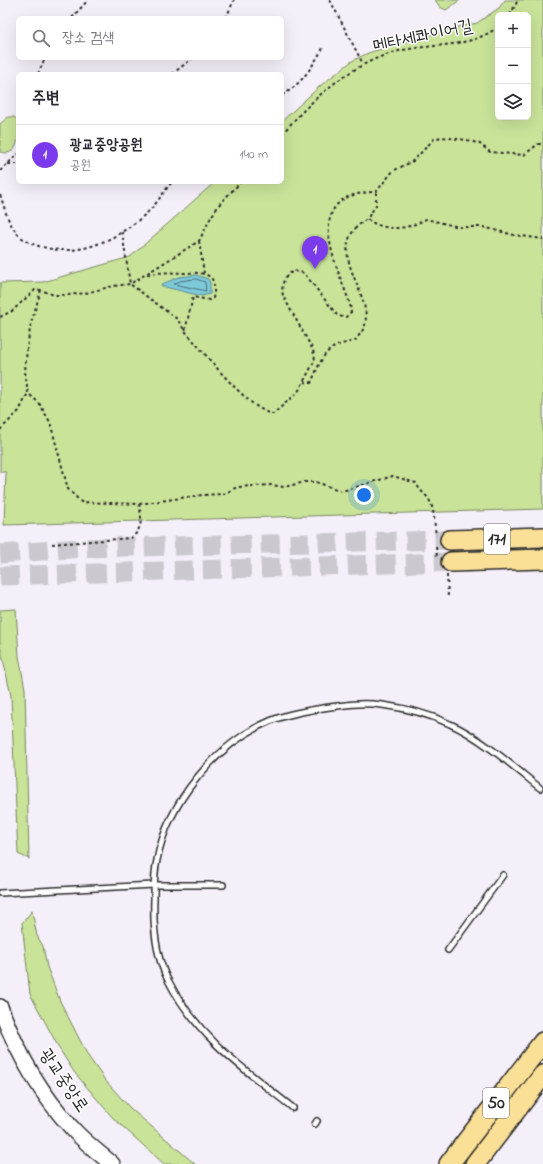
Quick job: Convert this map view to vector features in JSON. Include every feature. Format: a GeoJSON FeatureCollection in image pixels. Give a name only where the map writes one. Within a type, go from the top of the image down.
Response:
{"type":"FeatureCollection","features":[{"type":"Feature","properties":{"kind":"highway","name":"171"},"geometry":{"type":"LineString","coordinates":[[450,540],[543,537]]}},
{"type":"Feature","properties":{"kind":"highway","name":"171"},"geometry":{"type":"LineString","coordinates":[[445,563],[543,559]]}},
{"type":"Feature","properties":{"kind":"highway","name":"50"},"geometry":{"type":"LineString","coordinates":[[449,1164],[543,1042]]}},
{"type":"Feature","properties":{"kind":"highway","name":"50"},"geometry":{"type":"LineString","coordinates":[[475,1164],[543,1075]]}},
{"type":"Feature","properties":{"kind":"main road","name":"광교중앙로"},"geometry":{"type":"LineString","coordinates":[[0,1007],[18,1049],[44,1093],[71,1127],[112,1164]]}},
{"type":"Feature","properties":{"kind":"lane"},"geometry":{"type":"LineString","coordinates":[[293,1108],[228,1058],[197,1024],[171,985],[164,971],[155,937],[154,885],[157,858],[167,828],[177,807],[194,781],[220,755],[236,742],[268,722],[288,714],[353,703],[381,704],[416,712],[451,724],[486,746],[540,788]]}},
{"type":"Feature","properties":{"kind":"lane"},"geometry":{"type":"LineString","coordinates":[[448,950],[503,875]]}},
{"type":"Feature","properties":{"kind":"lane"},"geometry":{"type":"LineString","coordinates":[[0,893],[154,885],[224,885]]}},
{"type":"Feature","properties":{"kind":"path"},"geometry":{"type":"LineString","coordinates":[[74,16],[88,0]]}},
{"type":"Feature","properties":{"kind":"path"},"geometry":{"type":"LineString","coordinates":[[227,16],[234,0]]}},
{"type":"Feature","properties":{"kind":"path"},"geometry":{"type":"LineString","coordinates":[[330,0],[363,64]]}},
{"type":"Feature","properties":{"kind":"path"},"geometry":{"type":"LineString","coordinates":[[512,12],[518,0]]}},
{"type":"Feature","properties":{"kind":"path","name":"메타세콰이어길"},"geometry":{"type":"LineString","coordinates":[[284,132],[317,97],[363,64],[399,51],[476,40],[495,29]]}},
{"type":"Feature","properties":{"kind":"path"},"geometry":{"type":"LineString","coordinates":[[284,94],[295,87],[306,75],[323,48]]}},
{"type":"Feature","properties":{"kind":"path"},"geometry":{"type":"LineString","coordinates":[[39,72],[44,60]]}},
{"type":"Feature","properties":{"kind":"path"},"geometry":{"type":"LineString","coordinates":[[175,72],[190,60]]}},
{"type":"Feature","properties":{"kind":"path"},"geometry":{"type":"LineString","coordinates":[[304,382],[311,383],[323,355],[337,344],[355,341],[365,326],[365,310],[348,258],[349,241],[356,225],[367,219],[376,205],[376,192],[393,171],[412,161],[434,139],[441,137],[467,140],[480,144],[490,152],[524,156],[538,144],[543,144]]}},
{"type":"Feature","properties":{"kind":"path"},"geometry":{"type":"LineString","coordinates":[[0,171],[16,156]]}},
{"type":"Feature","properties":{"kind":"path"},"geometry":{"type":"LineString","coordinates":[[8,164],[16,164]]}},
{"type":"Feature","properties":{"kind":"path"},"geometry":{"type":"LineString","coordinates":[[0,195],[12,226],[29,243],[55,250],[79,249],[106,241],[122,232],[150,210],[170,184]]}},
{"type":"Feature","properties":{"kind":"path"},"geometry":{"type":"LineString","coordinates":[[0,317],[12,311],[35,290],[41,290],[54,295],[67,295],[86,293],[113,286],[130,284],[199,241],[211,217],[221,202],[239,184]]}},
{"type":"Feature","properties":{"kind":"path"},"geometry":{"type":"LineString","coordinates":[[122,232],[130,284],[177,319],[185,331],[250,402],[269,413],[277,412],[295,395],[314,365],[314,355],[284,296],[283,283],[289,274],[294,271],[304,273],[337,315],[341,318],[349,316],[351,309],[350,304],[332,251],[327,226],[332,213],[349,195],[358,192],[376,192]]}},
{"type":"Feature","properties":{"kind":"path"},"geometry":{"type":"LineString","coordinates":[[367,219],[377,226],[400,228],[416,225],[426,219],[458,227],[483,227],[514,235],[543,239]]}},
{"type":"Feature","properties":{"kind":"path"},"geometry":{"type":"LineString","coordinates":[[199,241],[204,273]]}},
{"type":"Feature","properties":{"kind":"path"},"geometry":{"type":"LineString","coordinates":[[144,276],[162,271],[204,273],[210,276],[213,281],[215,292],[213,298],[209,300],[193,297],[185,331]]}},
{"type":"Feature","properties":{"kind":"path"},"geometry":{"type":"LineString","coordinates":[[0,430],[19,411],[28,393],[25,372],[27,348],[31,323],[41,290]]}},
{"type":"Feature","properties":{"kind":"path"},"geometry":{"type":"LineString","coordinates":[[28,393],[39,403],[50,422],[68,489],[75,498],[85,503],[139,504],[202,495],[224,494],[231,489],[244,486],[271,485],[284,487],[305,482],[316,482],[342,491],[364,486],[388,476],[401,477],[405,481],[416,483],[419,490],[431,504],[445,563],[448,598]]}},
{"type":"Feature","properties":{"kind":"path"},"geometry":{"type":"LineString","coordinates":[[52,544],[131,538],[140,529],[141,523],[139,504]]}},
{"type":"Feature","properties":{"kind":"green space"},"geometry":{"type":"Polygon","coordinates":[[[435,0],[460,0],[446,10],[440,7],[435,0]]]}},
{"type":"Feature","properties":{"kind":"green space"},"geometry":{"type":"Polygon","coordinates":[[[505,0],[543,0],[543,509],[4,525],[6,472],[0,472],[0,283],[43,282],[130,257],[213,184],[284,184],[284,119],[320,86],[352,61],[368,53],[453,28],[477,23],[499,8],[505,0]]]}},
{"type":"Feature","properties":{"kind":"green space"},"geometry":{"type":"Polygon","coordinates":[[[8,117],[16,118],[16,146],[12,151],[7,153],[0,152],[0,124],[8,117]]]}},
{"type":"Feature","properties":{"kind":"green space"},"geometry":{"type":"Polygon","coordinates":[[[16,609],[19,656],[25,689],[29,859],[18,854],[11,696],[0,645],[0,610],[16,609]]]}},
{"type":"Feature","properties":{"kind":"green space"},"geometry":{"type":"Polygon","coordinates":[[[32,911],[37,936],[43,946],[47,967],[60,1001],[88,1056],[105,1080],[130,1108],[195,1164],[164,1164],[113,1118],[74,1072],[60,1050],[30,994],[22,923],[32,911]]]}},
{"type":"Feature","properties":{"kind":"water"},"geometry":{"type":"Polygon","coordinates":[[[196,275],[208,279],[210,283],[210,294],[202,296],[161,286],[162,284],[179,277],[196,275]]]}},
{"type":"Feature","properties":{"kind":"tunnel"},"geometry":{"type":"LineString","coordinates":[[0,554],[83,548],[450,540]]}},
{"type":"Feature","properties":{"kind":"tunnel"},"geometry":{"type":"LineString","coordinates":[[0,576],[451,562]]}},
{"type":"Feature","properties":{"kind":"place","name":"광교중앙공원"},"geometry":{"type":"Point","coordinates":[315,269]}}]}
